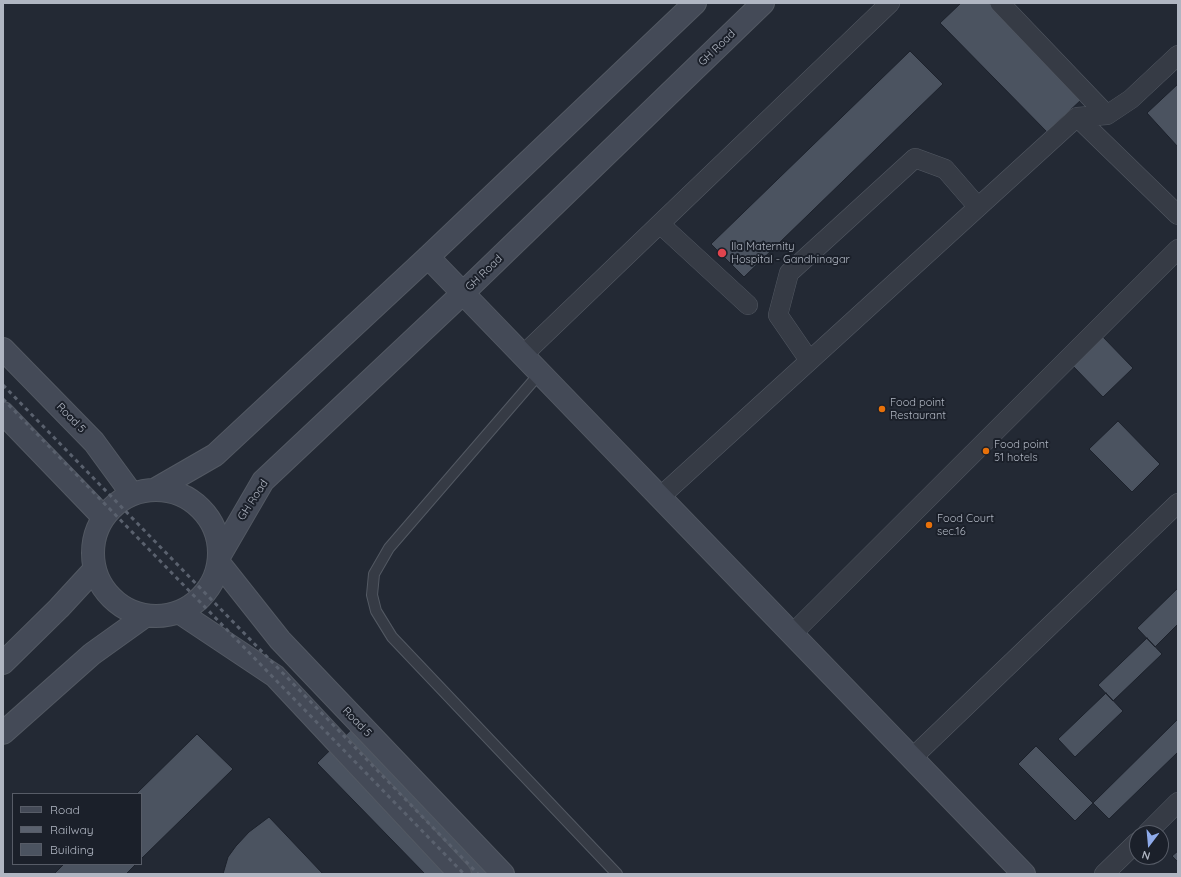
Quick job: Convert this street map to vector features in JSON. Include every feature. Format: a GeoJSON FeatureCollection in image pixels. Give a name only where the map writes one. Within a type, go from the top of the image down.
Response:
{"type":"FeatureCollection","features":[{"type":"Feature","properties":{"kind":"main road"},"geometry":{"type":"LineString","coordinates":[[156,489],[215,455],[428,257],[695,3]]}},
{"type":"Feature","properties":{"kind":"main road","name":"GH Road"},"geometry":{"type":"LineString","coordinates":[[219,559],[263,481],[463,293],[763,3]]}},
{"type":"Feature","properties":{"kind":"main road"},"geometry":{"type":"LineString","coordinates":[[428,257],[1024,874]]}},
{"type":"Feature","properties":{"kind":"main road","name":"Road 5"},"geometry":{"type":"LineString","coordinates":[[3,349],[94,442],[132,494]]}},
{"type":"Feature","properties":{"kind":"main road"},"geometry":{"type":"LineString","coordinates":[[3,413],[103,517]]}},
{"type":"Feature","properties":{"kind":"main road"},"geometry":{"type":"LineString","coordinates":[[156,489],[176,493],[194,502],[208,516],[217,535],[219,559],[214,579],[206,593],[193,604],[179,612],[162,616],[145,616],[128,610],[113,600],[102,586],[94,570],[92,552],[95,534],[103,517],[116,503],[132,494],[144,490],[156,489]]}},
{"type":"Feature","properties":{"kind":"main road","name":"Road 5"},"geometry":{"type":"LineString","coordinates":[[219,559],[280,640],[503,874]]}},
{"type":"Feature","properties":{"kind":"main road"},"geometry":{"type":"LineString","coordinates":[[3,662],[59,608],[94,570]]}},
{"type":"Feature","properties":{"kind":"main road"},"geometry":{"type":"LineString","coordinates":[[179,612],[275,676],[460,874]]}},
{"type":"Feature","properties":{"kind":"main road"},"geometry":{"type":"LineString","coordinates":[[3,733],[92,654],[145,616]]}},
{"type":"Feature","properties":{"kind":"street"},"geometry":{"type":"LineString","coordinates":[[523,355],[890,3]]}},
{"type":"Feature","properties":{"kind":"street"},"geometry":{"type":"LineString","coordinates":[[1000,3],[1107,115]]}},
{"type":"Feature","properties":{"kind":"street"},"geometry":{"type":"LineString","coordinates":[[660,497],[1077,117],[1107,115],[1131,99],[1178,55]]}},
{"type":"Feature","properties":{"kind":"street"},"geometry":{"type":"LineString","coordinates":[[1077,117],[1178,215]]}},
{"type":"Feature","properties":{"kind":"street"},"geometry":{"type":"LineString","coordinates":[[809,360],[778,315],[789,273],[915,158],[945,169],[978,207]]}},
{"type":"Feature","properties":{"kind":"street"},"geometry":{"type":"LineString","coordinates":[[660,224],[748,305]]}},
{"type":"Feature","properties":{"kind":"street"},"geometry":{"type":"LineString","coordinates":[[792,634],[1178,249]]}},
{"type":"Feature","properties":{"kind":"street"},"geometry":{"type":"LineString","coordinates":[[912,758],[1178,502]]}},
{"type":"Feature","properties":{"kind":"street"},"geometry":{"type":"LineString","coordinates":[[1154,825],[1178,802]]}},
{"type":"Feature","properties":{"kind":"street"},"geometry":{"type":"LineString","coordinates":[[1104,874],[1129,850]]}},
{"type":"Feature","properties":{"kind":"lane"},"geometry":{"type":"LineString","coordinates":[[540,373],[389,548],[374,574],[372,595],[376,611],[392,637],[616,874]]}},
{"type":"Feature","properties":{"kind":"building"},"geometry":{"type":"Polygon","coordinates":[[[961,3],[989,3],[1082,99],[1047,132],[940,23],[961,3]]]}},
{"type":"Feature","properties":{"kind":"building"},"geometry":{"type":"Polygon","coordinates":[[[910,51],[943,84],[744,277],[711,244],[910,51]]]}},
{"type":"Feature","properties":{"kind":"building"},"geometry":{"type":"Polygon","coordinates":[[[1178,84],[1178,147],[1147,113],[1178,84]]]}},
{"type":"Feature","properties":{"kind":"building"},"geometry":{"type":"Polygon","coordinates":[[[1103,337],[1133,368],[1103,397],[1073,366],[1103,337]]]}},
{"type":"Feature","properties":{"kind":"building"},"geometry":{"type":"Polygon","coordinates":[[[1118,421],[1160,464],[1132,492],[1089,449],[1118,421]]]}},
{"type":"Feature","properties":{"kind":"building"},"geometry":{"type":"Polygon","coordinates":[[[1178,588],[1178,624],[1155,647],[1137,628],[1178,588]]]}},
{"type":"Feature","properties":{"kind":"building"},"geometry":{"type":"Polygon","coordinates":[[[1147,638],[1162,654],[1113,701],[1098,685],[1147,638]]]}},
{"type":"Feature","properties":{"kind":"building"},"geometry":{"type":"Polygon","coordinates":[[[1106,693],[1123,711],[1075,757],[1058,739],[1106,693]]]}},
{"type":"Feature","properties":{"kind":"building"},"geometry":{"type":"Polygon","coordinates":[[[363,718],[515,874],[425,874],[317,763],[363,718]]]}},
{"type":"Feature","properties":{"kind":"building"},"geometry":{"type":"Polygon","coordinates":[[[1178,719],[1178,752],[1109,819],[1093,803],[1178,719]]]}},
{"type":"Feature","properties":{"kind":"building"},"geometry":{"type":"Polygon","coordinates":[[[197,734],[233,769],[142,858],[142,793],[137,793],[197,734]]]}},
{"type":"Feature","properties":{"kind":"building"},"geometry":{"type":"Polygon","coordinates":[[[1036,746],[1093,803],[1075,821],[1018,764],[1036,746]]]}},
{"type":"Feature","properties":{"kind":"building"},"geometry":{"type":"Polygon","coordinates":[[[269,817],[323,874],[223,874],[228,857],[236,846],[249,832],[269,817]]]}},
{"type":"Feature","properties":{"kind":"building"},"geometry":{"type":"Polygon","coordinates":[[[1178,851],[1178,862],[1172,856],[1178,851]]]}},
{"type":"Feature","properties":{"kind":"building"},"geometry":{"type":"Polygon","coordinates":[[[63,865],[135,865],[126,874],[54,874],[63,865]]]}},
{"type":"Feature","properties":{"kind":"railway"},"geometry":{"type":"LineString","coordinates":[[3,385],[478,874]]}},
{"type":"Feature","properties":{"kind":"railway"},"geometry":{"type":"LineString","coordinates":[[3,399],[464,874]]}},
{"type":"Feature","properties":{"kind":"place","name":"Ila Maternity Hospital - Gandhinagar"},"geometry":{"type":"Point","coordinates":[722,253]}},
{"type":"Feature","properties":{"kind":"place","name":"Food point Restaurant"},"geometry":{"type":"Point","coordinates":[882,409]}},
{"type":"Feature","properties":{"kind":"place","name":"Food point 51 hotels"},"geometry":{"type":"Point","coordinates":[986,451]}},
{"type":"Feature","properties":{"kind":"place","name":"Food Court sec.16"},"geometry":{"type":"Point","coordinates":[929,525]}}]}
